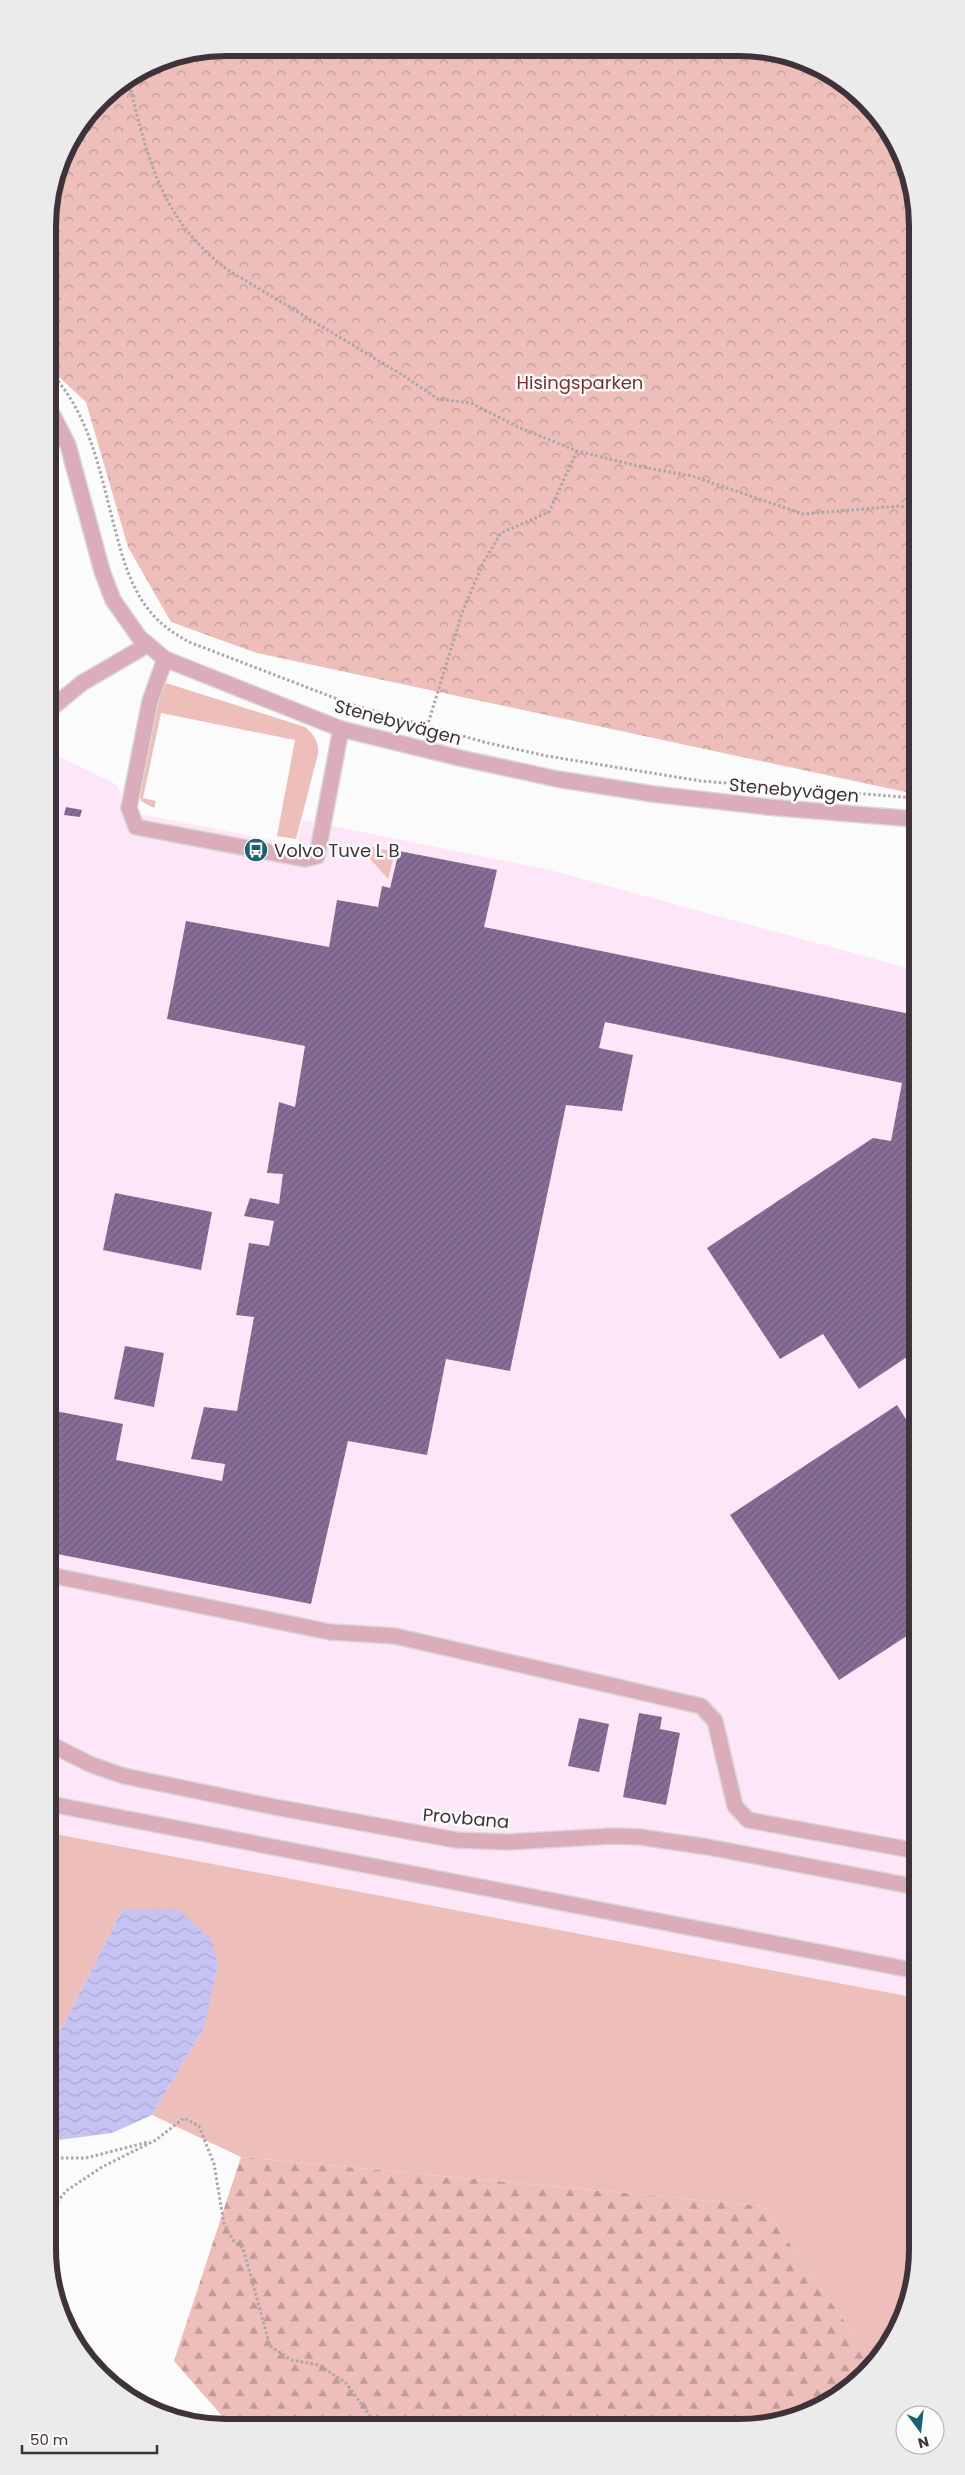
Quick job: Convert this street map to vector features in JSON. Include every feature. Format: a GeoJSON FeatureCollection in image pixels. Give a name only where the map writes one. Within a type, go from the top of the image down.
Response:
{"type":"FeatureCollection","features":[{"type":"Feature","properties":{"kind":"street","name":"Stenebyvägen"},"geometry":{"type":"LineString","coordinates":[[57,423],[68,445],[107,586],[122,614],[146,645],[165,659],[341,729],[460,758],[605,787],[732,804],[909,818]]}},
{"type":"Feature","properties":{"kind":"street"},"geometry":{"type":"LineString","coordinates":[[57,704],[82,683],[146,645]]}},
{"type":"Feature","properties":{"kind":"street"},"geometry":{"type":"LineString","coordinates":[[165,659],[150,701],[129,808],[136,827],[305,859],[317,856],[341,729]]}},
{"type":"Feature","properties":{"kind":"street"},"geometry":{"type":"LineString","coordinates":[[56,1577],[330,1632],[395,1636],[701,1706],[715,1722],[735,1806],[748,1820],[908,1850]]}},
{"type":"Feature","properties":{"kind":"street","name":"Provbana"},"geometry":{"type":"LineString","coordinates":[[56,1747],[92,1765],[124,1776],[275,1808],[456,1840],[507,1842],[613,1836],[640,1837],[708,1847],[908,1885]]}},
{"type":"Feature","properties":{"kind":"street"},"geometry":{"type":"LineString","coordinates":[[56,1805],[908,1970]]}},
{"type":"Feature","properties":{"kind":"path"},"geometry":{"type":"LineString","coordinates":[[130,87],[152,170],[168,204],[205,254],[228,270],[404,376],[438,399],[471,403],[520,428],[577,451],[642,467],[692,476],[803,514],[900,506],[909,508]]}},
{"type":"Feature","properties":{"kind":"path"},"geometry":{"type":"LineString","coordinates":[[57,381],[70,396],[87,429],[126,570],[140,596],[162,623],[189,642],[224,658],[353,705],[427,727],[547,756],[639,772],[739,785],[909,798]]}},
{"type":"Feature","properties":{"kind":"path"},"geometry":{"type":"LineString","coordinates":[[427,727],[462,613],[483,563],[501,533],[549,512],[577,451]]}},
{"type":"Feature","properties":{"kind":"path"},"geometry":{"type":"LineString","coordinates":[[56,2204],[66,2191],[102,2167],[156,2140],[184,2118],[199,2126],[214,2164],[224,2224],[233,2240],[243,2248],[270,2346],[291,2360],[320,2365],[346,2383],[372,2419]]}},
{"type":"Feature","properties":{"kind":"path"},"geometry":{"type":"LineString","coordinates":[[56,2158],[86,2158],[156,2140]]}},
{"type":"Feature","properties":{"kind":"shaded area"},"geometry":{"type":"Polygon","coordinates":[[[57,756],[114,783],[135,813],[296,845],[303,820],[550,870],[909,968],[908,1996],[56,1834],[57,756]]]}},
{"type":"Feature","properties":{"kind":"green space","name":"Hisingsparken"},"geometry":{"type":"Polygon","coordinates":[[[738,56],[772,60],[793,65],[814,74],[842,91],[874,123],[896,162],[907,204],[909,227],[909,793],[257,653],[171,622],[128,547],[86,402],[57,375],[57,216],[62,183],[74,151],[91,123],[123,91],[141,79],[162,69],[193,60],[216,57],[738,56]]]}},
{"type":"Feature","properties":{"kind":"green space"},"geometry":{"type":"Polygon","coordinates":[[[166,683],[305,727],[311,733],[317,742],[318,754],[296,839],[277,836],[295,740],[161,713],[143,798],[156,801],[154,808],[141,801],[139,792],[152,717],[156,702],[166,683]]]}},
{"type":"Feature","properties":{"kind":"green space"},"geometry":{"type":"Polygon","coordinates":[[[368,846],[395,852],[388,879],[365,853],[363,847],[368,846]]]}},
{"type":"Feature","properties":{"kind":"green space"},"geometry":{"type":"Polygon","coordinates":[[[56,1834],[908,1996],[908,2259],[900,2303],[886,2334],[870,2356],[763,2206],[241,2157],[152,2115],[204,2028],[122,1910],[56,2039],[56,1834]]]}},
{"type":"Feature","properties":{"kind":"green space"},"geometry":{"type":"Polygon","coordinates":[[[241,2157],[763,2206],[870,2356],[851,2376],[833,2390],[803,2406],[782,2413],[738,2419],[224,2419],[174,2361],[241,2157]]]}},
{"type":"Feature","properties":{"kind":"water"},"geometry":{"type":"Polygon","coordinates":[[[177,1909],[211,1939],[218,1964],[204,2028],[152,2115],[112,2133],[56,2140],[56,2039],[122,1910],[177,1909]]]}},
{"type":"Feature","properties":{"kind":"building"},"geometry":{"type":"Polygon","coordinates":[[[66,807],[82,810],[80,817],[64,815],[66,807]]]}},
{"type":"Feature","properties":{"kind":"building"},"geometry":{"type":"Polygon","coordinates":[[[399,851],[497,870],[484,927],[909,1014],[908,1356],[859,1389],[823,1334],[780,1359],[707,1248],[873,1138],[891,1141],[902,1083],[605,1022],[599,1048],[633,1055],[622,1111],[566,1105],[510,1371],[446,1359],[427,1455],[348,1441],[311,1604],[56,1554],[56,1411],[123,1424],[116,1460],[222,1481],[225,1464],[191,1459],[204,1407],[237,1411],[254,1317],[236,1315],[249,1243],[269,1246],[274,1221],[244,1216],[250,1198],[279,1204],[283,1174],[267,1173],[279,1102],[295,1107],[305,1046],[167,1019],[186,921],[329,947],[337,900],[378,907],[382,886],[390,888],[399,851]]]}},
{"type":"Feature","properties":{"kind":"building"},"geometry":{"type":"Polygon","coordinates":[[[115,1193],[212,1212],[201,1270],[103,1250],[115,1193]]]}},
{"type":"Feature","properties":{"kind":"building"},"geometry":{"type":"Polygon","coordinates":[[[125,1346],[164,1353],[154,1407],[114,1399],[125,1346]]]}},
{"type":"Feature","properties":{"kind":"building"},"geometry":{"type":"Polygon","coordinates":[[[897,1405],[908,1423],[908,1635],[839,1680],[730,1515],[897,1405]]]}},
{"type":"Feature","properties":{"kind":"building"},"geometry":{"type":"Polygon","coordinates":[[[639,1713],[662,1717],[660,1729],[680,1733],[666,1805],[623,1797],[639,1713]]]}},
{"type":"Feature","properties":{"kind":"building"},"geometry":{"type":"Polygon","coordinates":[[[579,1718],[609,1724],[599,1772],[568,1766],[579,1718]]]}},
{"type":"Feature","properties":{"kind":"place","name":"Volvo Tuve L B"},"geometry":{"type":"Point","coordinates":[256,850]}}]}
